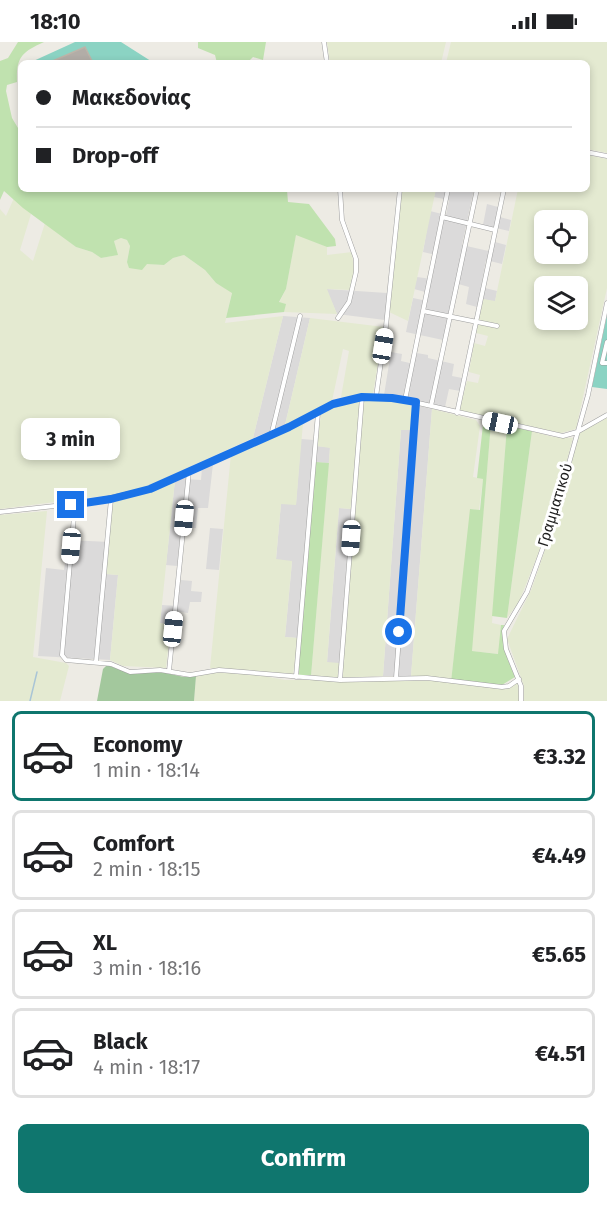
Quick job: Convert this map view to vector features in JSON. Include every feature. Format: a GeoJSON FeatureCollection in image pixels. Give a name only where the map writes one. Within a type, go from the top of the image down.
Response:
{"type":"FeatureCollection","features":[{"type":"Feature","properties":{"kind":"street"},"geometry":{"type":"LineString","coordinates":[[324,42],[327,60]]}},
{"type":"Feature","properties":{"kind":"street"},"geometry":{"type":"LineString","coordinates":[[590,153],[607,156]]}},
{"type":"Feature","properties":{"kind":"street"},"geometry":{"type":"LineString","coordinates":[[338,318],[349,302],[356,272],[356,259],[342,220],[340,192]]}},
{"type":"Feature","properties":{"kind":"street"},"geometry":{"type":"LineString","coordinates":[[376,397],[400,192]]}},
{"type":"Feature","properties":{"kind":"street"},"geometry":{"type":"LineString","coordinates":[[405,400],[447,192]]}},
{"type":"Feature","properties":{"kind":"street"},"geometry":{"type":"LineString","coordinates":[[431,406],[476,192]]}},
{"type":"Feature","properties":{"kind":"street"},"geometry":{"type":"LineString","coordinates":[[457,413],[503,192]]}},
{"type":"Feature","properties":{"kind":"street"},"geometry":{"type":"LineString","coordinates":[[442,218],[495,230]]}},
{"type":"Feature","properties":{"kind":"street","name":"Γραμματικού"},"geometry":{"type":"LineString","coordinates":[[522,701],[519,679],[506,648],[504,631],[527,592],[554,517],[593,373],[607,303]]}},
{"type":"Feature","properties":{"kind":"street"},"geometry":{"type":"LineString","coordinates":[[423,311],[497,326]]}},
{"type":"Feature","properties":{"kind":"street"},"geometry":{"type":"LineString","coordinates":[[271,436],[300,316]]}},
{"type":"Feature","properties":{"kind":"street"},"geometry":{"type":"LineString","coordinates":[[607,342],[602,363],[607,363]]}},
{"type":"Feature","properties":{"kind":"street"},"geometry":{"type":"LineString","coordinates":[[340,680],[362,397]]}},
{"type":"Feature","properties":{"kind":"street"},"geometry":{"type":"LineString","coordinates":[[0,512],[75,505],[150,489],[271,436],[333,404],[362,397],[416,402],[559,436],[577,432],[607,415]]}},
{"type":"Feature","properties":{"kind":"street"},"geometry":{"type":"LineString","coordinates":[[396,678],[416,402]]}},
{"type":"Feature","properties":{"kind":"street"},"geometry":{"type":"LineString","coordinates":[[296,678],[318,412]]}},
{"type":"Feature","properties":{"kind":"street"},"geometry":{"type":"LineString","coordinates":[[169,671],[189,470]]}},
{"type":"Feature","properties":{"kind":"street"},"geometry":{"type":"LineString","coordinates":[[96,662],[111,499]]}},
{"type":"Feature","properties":{"kind":"street"},"geometry":{"type":"LineString","coordinates":[[75,505],[63,658],[111,664],[130,672],[151,669],[190,675],[219,670],[340,680],[436,679],[502,687],[519,679]]}},
{"type":"Feature","properties":{"kind":"shaded area"},"geometry":{"type":"Polygon","coordinates":[[[75,42],[121,42],[149,60],[36,60],[75,42]]]}},
{"type":"Feature","properties":{"kind":"shaded area"},"geometry":{"type":"Polygon","coordinates":[[[435,192],[473,192],[462,245],[493,252],[495,242],[506,245],[502,264],[486,260],[481,287],[497,291],[495,302],[479,298],[477,307],[466,304],[469,287],[455,283],[443,340],[406,332],[413,298],[427,301],[429,293],[414,289],[417,277],[432,279],[436,255],[423,252],[430,211],[446,215],[449,200],[434,197],[435,192]]]}},
{"type":"Feature","properties":{"kind":"shaded area"},"geometry":{"type":"Polygon","coordinates":[[[487,204],[498,207],[496,216],[511,220],[509,231],[483,225],[487,204]]]}},
{"type":"Feature","properties":{"kind":"shaded area"},"geometry":{"type":"Polygon","coordinates":[[[326,289],[387,293],[385,320],[337,314],[326,289]]]}},
{"type":"Feature","properties":{"kind":"shaded area"},"geometry":{"type":"Polygon","coordinates":[[[607,315],[607,389],[592,387],[607,315]]]}},
{"type":"Feature","properties":{"kind":"shaded area"},"geometry":{"type":"Polygon","coordinates":[[[283,316],[310,318],[285,425],[253,438],[283,316]]]}},
{"type":"Feature","properties":{"kind":"shaded area"},"geometry":{"type":"Polygon","coordinates":[[[391,352],[402,354],[401,361],[414,364],[417,353],[454,364],[452,376],[462,378],[460,391],[449,389],[445,407],[384,395],[391,352]]]}},
{"type":"Feature","properties":{"kind":"shaded area"},"geometry":{"type":"Polygon","coordinates":[[[419,406],[432,409],[411,676],[383,676],[401,429],[417,430],[419,406]]]}},
{"type":"Feature","properties":{"kind":"shaded area"},"geometry":{"type":"Polygon","coordinates":[[[301,439],[314,440],[314,446],[330,447],[329,463],[312,462],[298,638],[285,637],[292,562],[276,560],[281,503],[296,504],[301,439]]]}},
{"type":"Feature","properties":{"kind":"shaded area"},"geometry":{"type":"Polygon","coordinates":[[[213,464],[208,508],[198,508],[196,528],[181,528],[177,566],[166,565],[175,480],[186,474],[186,479],[201,480],[202,468],[213,464]]]}},
{"type":"Feature","properties":{"kind":"shaded area"},"geometry":{"type":"Polygon","coordinates":[[[339,508],[351,509],[339,663],[327,663],[339,508]]]}},
{"type":"Feature","properties":{"kind":"shaded area"},"geometry":{"type":"Polygon","coordinates":[[[210,528],[223,529],[219,570],[206,569],[210,528]]]}},
{"type":"Feature","properties":{"kind":"shaded area"},"geometry":{"type":"Polygon","coordinates":[[[68,540],[109,542],[106,574],[118,575],[110,660],[38,656],[46,568],[64,570],[68,540]]]}},
{"type":"Feature","properties":{"kind":"shaded area"},"geometry":{"type":"Polygon","coordinates":[[[181,580],[192,581],[191,591],[202,592],[201,602],[190,602],[188,613],[173,611],[171,625],[160,623],[162,605],[177,606],[181,580]]]}},
{"type":"Feature","properties":{"kind":"green space"},"geometry":{"type":"Polygon","coordinates":[[[18,42],[44,42],[30,49],[18,60],[17,82],[7,85],[6,91],[12,118],[18,128],[18,192],[287,192],[288,202],[309,204],[335,239],[336,246],[327,247],[296,235],[286,289],[279,302],[286,304],[284,312],[226,318],[232,293],[216,283],[205,270],[184,255],[173,258],[164,265],[147,264],[142,270],[129,268],[127,262],[130,246],[127,240],[121,238],[114,241],[118,255],[101,258],[92,252],[76,247],[4,191],[0,200],[0,61],[8,58],[18,42]]]}},
{"type":"Feature","properties":{"kind":"green space"},"geometry":{"type":"Polygon","coordinates":[[[198,42],[266,42],[263,60],[253,57],[250,60],[216,60],[215,55],[198,48],[198,42]]]}},
{"type":"Feature","properties":{"kind":"green space"},"geometry":{"type":"Polygon","coordinates":[[[327,42],[446,42],[442,60],[330,60],[327,42]]]}},
{"type":"Feature","properties":{"kind":"green space"},"geometry":{"type":"Polygon","coordinates":[[[451,42],[607,42],[607,153],[590,150],[590,60],[447,60],[451,42]]]}},
{"type":"Feature","properties":{"kind":"green space"},"geometry":{"type":"Polygon","coordinates":[[[590,156],[607,159],[607,288],[576,429],[561,433],[459,411],[467,381],[478,383],[480,375],[469,372],[474,343],[485,346],[488,336],[476,333],[483,299],[495,301],[517,192],[590,192],[590,156]]]}},
{"type":"Feature","properties":{"kind":"green space"},"geometry":{"type":"Polygon","coordinates":[[[402,192],[435,192],[408,321],[389,312],[402,192]]]}},
{"type":"Feature","properties":{"kind":"green space"},"geometry":{"type":"Polygon","coordinates":[[[14,198],[31,214],[20,250],[33,261],[45,223],[76,247],[92,252],[101,258],[117,255],[114,241],[121,238],[127,240],[130,246],[127,262],[164,265],[173,258],[184,255],[205,270],[216,283],[232,292],[225,323],[283,316],[253,438],[143,488],[126,493],[0,509],[0,209],[6,216],[14,198]]]}},
{"type":"Feature","properties":{"kind":"green space"},"geometry":{"type":"Polygon","coordinates":[[[296,234],[327,247],[327,255],[352,252],[354,272],[351,290],[327,289],[337,314],[284,312],[285,304],[279,303],[286,289],[296,234]]]}},
{"type":"Feature","properties":{"kind":"green space"},"geometry":{"type":"Polygon","coordinates":[[[310,318],[384,327],[373,394],[341,397],[349,351],[343,349],[332,401],[285,425],[310,318]]]}},
{"type":"Feature","properties":{"kind":"green space"},"geometry":{"type":"Polygon","coordinates":[[[364,399],[408,403],[414,410],[413,430],[401,430],[383,676],[342,678],[364,399]]]}},
{"type":"Feature","properties":{"kind":"green space"},"geometry":{"type":"Polygon","coordinates":[[[360,400],[351,509],[339,508],[327,662],[339,663],[338,678],[311,676],[330,448],[317,446],[321,414],[333,407],[360,400]]]}},
{"type":"Feature","properties":{"kind":"green space"},"geometry":{"type":"Polygon","coordinates":[[[432,409],[476,420],[480,426],[473,477],[483,479],[479,510],[471,509],[451,682],[426,676],[411,676],[432,409]]]}},
{"type":"Feature","properties":{"kind":"green space"},"geometry":{"type":"Polygon","coordinates":[[[607,418],[607,701],[524,701],[524,686],[507,639],[532,588],[556,517],[579,433],[607,418]]]}},
{"type":"Feature","properties":{"kind":"green space"},"geometry":{"type":"Polygon","coordinates":[[[486,422],[491,423],[472,651],[498,654],[501,625],[504,625],[504,645],[515,677],[502,685],[451,682],[470,509],[480,510],[483,479],[477,478],[483,425],[486,422]]]}},
{"type":"Feature","properties":{"kind":"green space"},"geometry":{"type":"Polygon","coordinates":[[[303,423],[296,505],[281,504],[276,559],[292,561],[285,637],[298,638],[293,675],[210,668],[231,454],[303,423]]]}},
{"type":"Feature","properties":{"kind":"green space"},"geometry":{"type":"Polygon","coordinates":[[[491,423],[507,426],[492,623],[501,625],[499,654],[471,651],[491,423]]]}},
{"type":"Feature","properties":{"kind":"green space"},"geometry":{"type":"Polygon","coordinates":[[[507,426],[532,431],[507,618],[492,616],[507,426]]]}},
{"type":"Feature","properties":{"kind":"green space"},"geometry":{"type":"Polygon","coordinates":[[[532,431],[553,437],[573,438],[551,520],[519,602],[507,618],[532,431]]]}},
{"type":"Feature","properties":{"kind":"green space"},"geometry":{"type":"Polygon","coordinates":[[[316,462],[329,463],[311,676],[298,676],[316,462]]]}},
{"type":"Feature","properties":{"kind":"green space"},"geometry":{"type":"Polygon","coordinates":[[[175,480],[160,623],[171,625],[166,668],[123,666],[110,660],[118,575],[106,574],[113,501],[151,491],[175,480]]]}},
{"type":"Feature","properties":{"kind":"green space"},"geometry":{"type":"Polygon","coordinates":[[[47,511],[33,657],[66,663],[69,666],[60,701],[0,701],[0,515],[47,511]]]}},
{"type":"Feature","properties":{"kind":"green space"},"geometry":{"type":"Polygon","coordinates":[[[107,665],[126,672],[161,672],[184,677],[196,676],[194,701],[97,701],[103,669],[107,665]]]}},
{"type":"Feature","properties":{"kind":"green space"},"geometry":{"type":"Polygon","coordinates":[[[214,672],[252,674],[285,680],[430,680],[500,689],[518,683],[519,701],[194,701],[196,676],[214,672]]]}},
{"type":"Feature","properties":{"kind":"building"},"geometry":{"type":"Polygon","coordinates":[[[85,47],[92,60],[55,60],[85,47]]]}},
{"type":"Feature","properties":{"kind":"waterway"},"geometry":{"type":"LineString","coordinates":[[30,701],[37,672]]}},
{"type":"Feature","properties":{"kind":"route"},"geometry":{"type":"LineString","coordinates":[[71,505],[111,499],[150,489],[289,427],[333,404],[362,397],[416,402],[399,632]]}}]}
